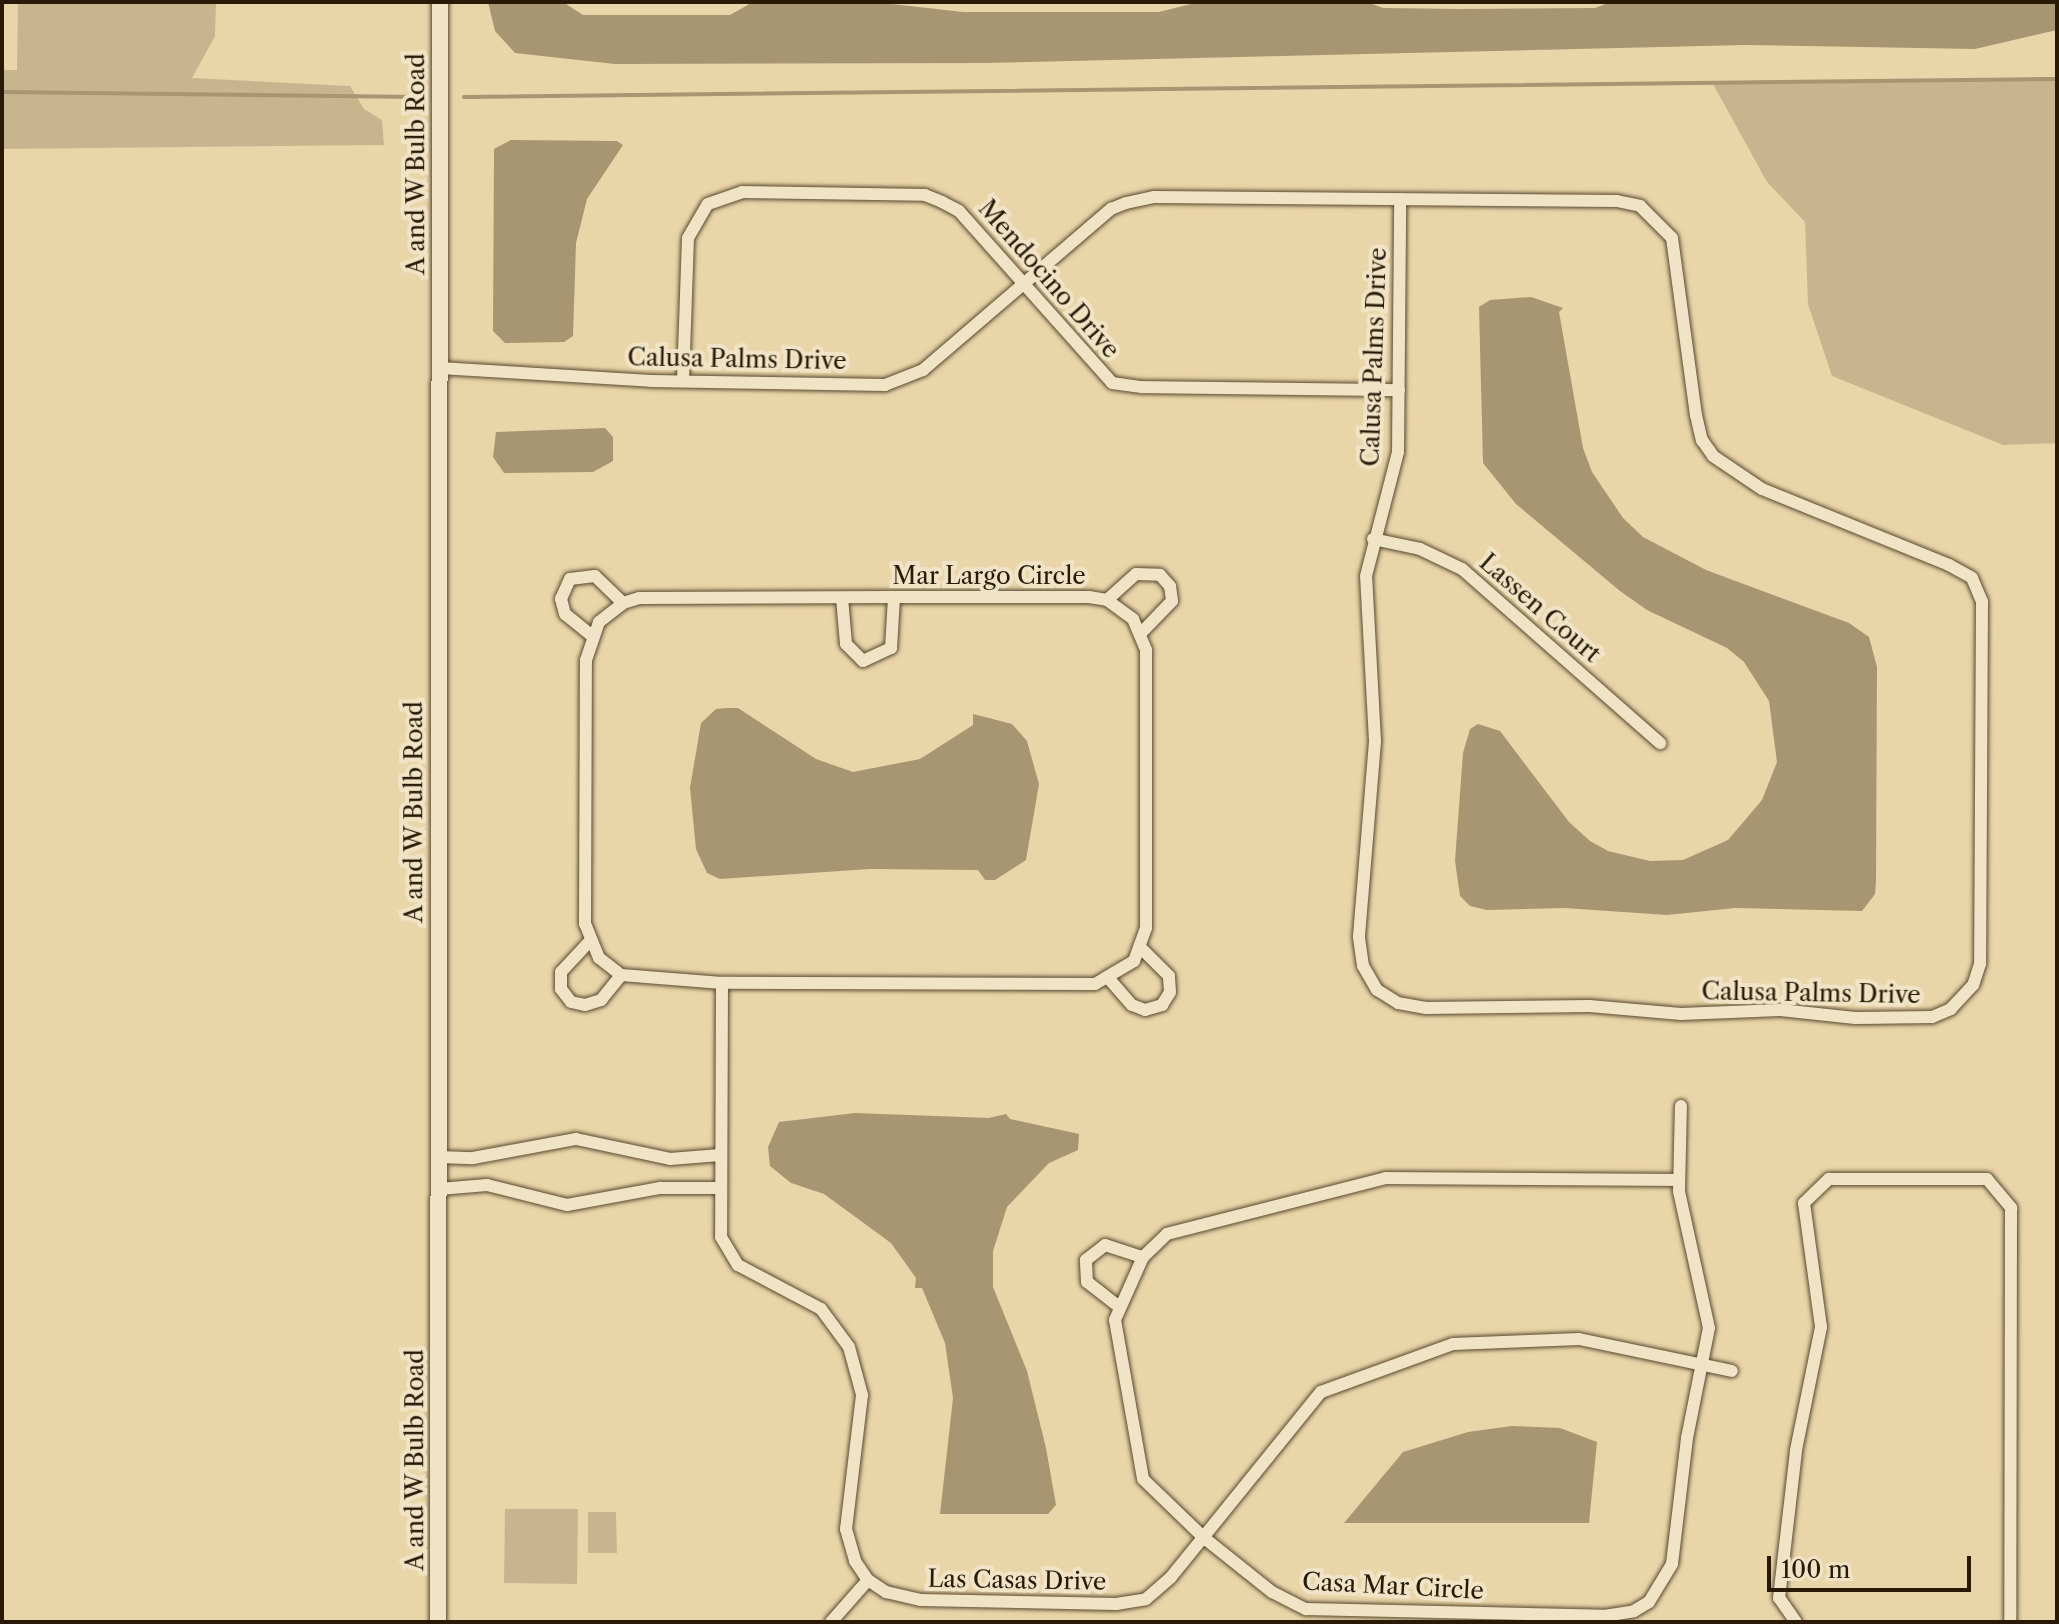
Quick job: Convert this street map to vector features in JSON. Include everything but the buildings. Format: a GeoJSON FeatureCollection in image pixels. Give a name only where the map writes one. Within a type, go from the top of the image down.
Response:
{"type":"FeatureCollection","features":[{"type":"Feature","properties":{"kind":"street","name":"A and W Bulb Road"},"geometry":{"type":"LineString","coordinates":[[438,1622],[440,2]]}},
{"type":"Feature","properties":{"kind":"street","name":"Mendocino Drive"},"geometry":{"type":"LineString","coordinates":[[683,381],[688,238],[708,204],[727,196],[925,195],[959,211],[1112,383],[1142,387],[1399,390]]}},
{"type":"Feature","properties":{"kind":"street","name":"Calusa Palms Drive"},"geometry":{"type":"LineString","coordinates":[[440,368],[683,381],[902,381],[923,370],[1111,209],[1126,203],[1154,197],[1400,199],[1617,201],[1640,206],[1672,238],[1696,415],[1702,440],[1713,456],[1762,489],[1972,578],[1982,602],[1986,638],[1980,964],[1964,998],[1932,1017],[1855,1018],[1780,1010],[1681,1014],[1589,1006],[1426,1008],[1398,1003],[1377,990],[1363,966],[1359,936],[1375,741],[1366,576],[1373,539],[1398,452],[1400,199]]}},
{"type":"Feature","properties":{"kind":"street","name":"Lassen Court"},"geometry":{"type":"LineString","coordinates":[[1373,539],[1420,549],[1462,569],[1660,743]]}},
{"type":"Feature","properties":{"kind":"street"},"geometry":{"type":"LineString","coordinates":[[591,635],[565,614],[561,599],[570,579],[595,576],[623,603],[599,622],[591,635],[585,682],[585,924],[589,942],[599,958],[621,975],[722,983],[1095,984],[1110,980],[1141,948],[1146,913],[1146,650],[1141,633],[1164,616],[1172,601],[1170,586],[1160,575],[1136,574],[1107,600]]}},
{"type":"Feature","properties":{"kind":"street"},"geometry":{"type":"LineString","coordinates":[[842,598],[846,644],[863,661],[891,648],[894,597]]}},
{"type":"Feature","properties":{"kind":"street","name":"Mar Largo Circle"},"geometry":{"type":"LineString","coordinates":[[623,603],[639,598],[1107,600],[1127,614],[1141,633]]}},
{"type":"Feature","properties":{"kind":"street"},"geometry":{"type":"LineString","coordinates":[[589,942],[561,972],[561,989],[571,1002],[585,1005],[601,1000],[621,975]]}},
{"type":"Feature","properties":{"kind":"street"},"geometry":{"type":"LineString","coordinates":[[1110,980],[1132,1005],[1145,1010],[1162,1005],[1170,992],[1169,976],[1141,948]]}},
{"type":"Feature","properties":{"kind":"street"},"geometry":{"type":"LineString","coordinates":[[722,983],[718,1221],[727,1252],[752,1275],[796,1292],[821,1309],[855,1361],[862,1413],[846,1529],[855,1561],[868,1580],[831,1622]]}},
{"type":"Feature","properties":{"kind":"street","name":"Casa Mar Circle"},"geometry":{"type":"LineString","coordinates":[[1679,1180],[1386,1178],[1184,1228],[1154,1243],[1143,1257],[1118,1306],[1115,1337],[1143,1479],[1203,1537],[1283,1600],[1306,1609],[1604,1616],[1634,1611],[1659,1593],[1672,1564],[1687,1438],[1703,1365],[1708,1314],[1679,1180],[1681,1106]]}},
{"type":"Feature","properties":{"kind":"street"},"geometry":{"type":"LineString","coordinates":[[439,1157],[473,1158],[576,1139],[670,1159],[720,1155]]}},
{"type":"Feature","properties":{"kind":"street"},"geometry":{"type":"LineString","coordinates":[[1796,1622],[1779,1598],[1796,1450],[1821,1327],[1804,1203],[1829,1179],[1987,1179],[2011,1208],[2010,1622]]}},
{"type":"Feature","properties":{"kind":"street"},"geometry":{"type":"LineString","coordinates":[[439,1189],[487,1185],[567,1205],[660,1188],[719,1188]]}},
{"type":"Feature","properties":{"kind":"street"},"geometry":{"type":"LineString","coordinates":[[1118,1306],[1087,1282],[1086,1260],[1105,1245],[1143,1257]]}},
{"type":"Feature","properties":{"kind":"street","name":"Las Casas Drive"},"geometry":{"type":"LineString","coordinates":[[868,1580],[886,1592],[921,1600],[1132,1603],[1159,1590],[1313,1400],[1340,1381],[1471,1341],[1579,1339],[1732,1371]]}},
{"type":"Feature","properties":{"kind":"shaded area"},"geometry":{"type":"Polygon","coordinates":[[[18,2],[216,2],[215,36],[192,78],[350,86],[364,109],[382,120],[384,145],[2,149],[2,70],[17,70],[18,2]]]}},
{"type":"Feature","properties":{"kind":"shaded area"},"geometry":{"type":"Polygon","coordinates":[[[488,2],[563,2],[583,15],[730,15],[753,2],[874,2],[963,12],[1159,12],[1199,2],[1367,2],[1383,8],[1461,9],[1595,8],[1611,2],[2057,2],[2057,30],[1975,49],[1745,45],[985,63],[615,64],[515,53],[495,31],[488,2]]]}},
{"type":"Feature","properties":{"kind":"shaded area"},"geometry":{"type":"Polygon","coordinates":[[[2057,77],[2057,443],[2003,445],[1832,376],[1808,304],[1805,222],[1767,182],[1713,84],[2057,77]]]}},
{"type":"Feature","properties":{"kind":"shaded area"},"geometry":{"type":"Polygon","coordinates":[[[511,140],[617,141],[623,145],[587,199],[576,243],[573,336],[564,342],[505,343],[493,331],[494,149],[511,140]]]}},
{"type":"Feature","properties":{"kind":"shaded area"},"geometry":{"type":"Polygon","coordinates":[[[1531,297],[1563,308],[1559,312],[1583,448],[1592,472],[1623,518],[1643,537],[1706,570],[1849,623],[1869,637],[1877,667],[1876,881],[1875,894],[1862,911],[1735,908],[1667,915],[1564,908],[1487,910],[1470,906],[1460,896],[1455,861],[1463,753],[1470,729],[1478,724],[1500,731],[1569,822],[1590,841],[1608,851],[1650,861],[1683,860],[1728,840],[1762,800],[1777,762],[1769,701],[1744,662],[1727,648],[1647,610],[1620,591],[1516,504],[1483,463],[1479,307],[1490,300],[1531,297]]]}},
{"type":"Feature","properties":{"kind":"shaded area"},"geometry":{"type":"Polygon","coordinates":[[[605,428],[613,437],[613,461],[593,472],[504,473],[493,457],[496,432],[605,428]]]}},
{"type":"Feature","properties":{"kind":"shaded area"},"geometry":{"type":"Polygon","coordinates":[[[738,708],[816,759],[853,772],[920,759],[973,725],[973,714],[1012,724],[1027,741],[1039,784],[1026,860],[995,880],[985,880],[978,870],[870,869],[720,879],[707,873],[696,849],[690,788],[701,723],[716,709],[738,708]]]}},
{"type":"Feature","properties":{"kind":"shaded area"},"geometry":{"type":"Polygon","coordinates":[[[855,1113],[989,1118],[1006,1114],[1010,1119],[1079,1134],[1078,1150],[1049,1163],[1007,1207],[993,1251],[993,1287],[1027,1371],[1046,1448],[1056,1505],[1048,1514],[940,1514],[953,1398],[945,1343],[922,1288],[915,1288],[916,1278],[891,1243],[824,1194],[791,1183],[770,1166],[768,1147],[779,1122],[855,1113]]]}},
{"type":"Feature","properties":{"kind":"shaded area"},"geometry":{"type":"Polygon","coordinates":[[[1512,1426],[1560,1428],[1597,1442],[1589,1523],[1344,1523],[1403,1452],[1468,1432],[1512,1426]]]}},
{"type":"Feature","properties":{"kind":"shaded area"},"geometry":{"type":"Polygon","coordinates":[[[505,1509],[578,1509],[577,1584],[504,1583],[505,1509]]]}},
{"type":"Feature","properties":{"kind":"shaded area"},"geometry":{"type":"Polygon","coordinates":[[[588,1512],[616,1512],[617,1553],[588,1553],[588,1512]]]}},
{"type":"Feature","properties":{"kind":"waterway"},"geometry":{"type":"LineString","coordinates":[[464,97],[2057,79]]}},
{"type":"Feature","properties":{"kind":"waterway"},"geometry":{"type":"LineString","coordinates":[[2,92],[417,97]]}}]}
